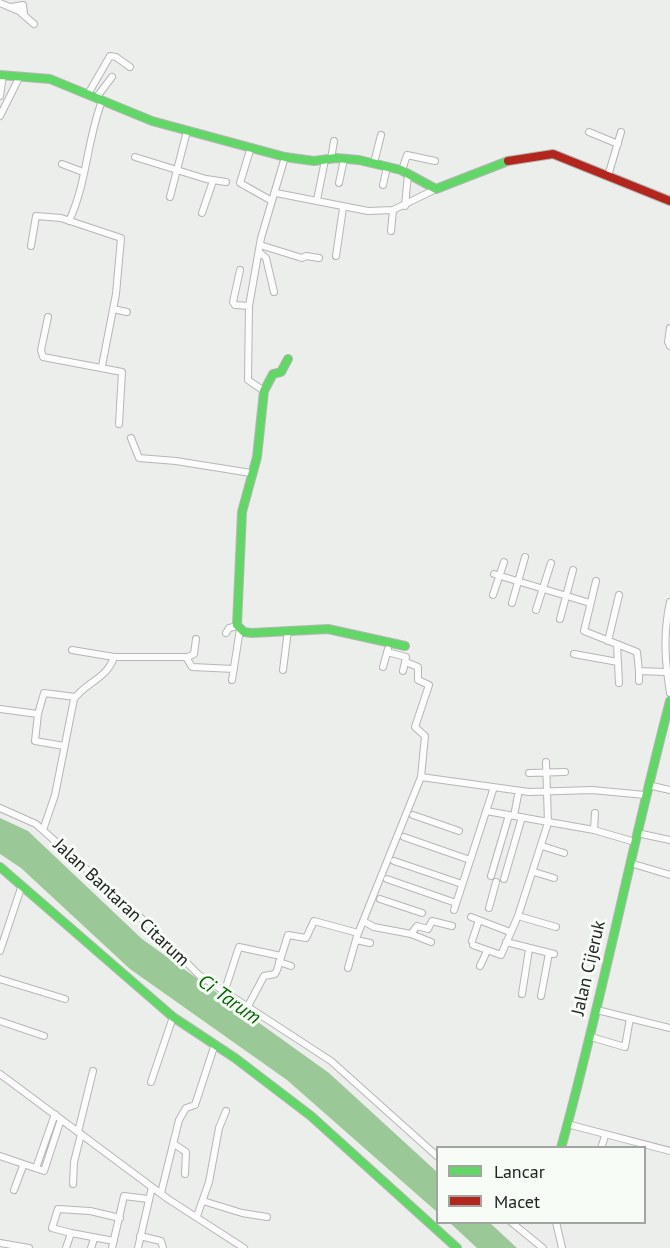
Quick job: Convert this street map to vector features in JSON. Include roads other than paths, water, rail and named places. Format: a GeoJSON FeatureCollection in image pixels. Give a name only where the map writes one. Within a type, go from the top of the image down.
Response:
{"type":"FeatureCollection","features":[{"type":"Feature","properties":{"kind":"street"},"geometry":{"type":"LineString","coordinates":[[0,3],[11,7],[23,5],[24,15],[34,24]]}},
{"type":"Feature","properties":{"kind":"street"},"geometry":{"type":"LineString","coordinates":[[69,221],[75,207],[94,123],[95,98],[110,56],[116,57],[130,67]]}},
{"type":"Feature","properties":{"kind":"street"},"geometry":{"type":"LineString","coordinates":[[0,96],[1,75],[50,79],[145,118],[187,131],[301,160],[344,159],[374,163],[405,172],[436,189]]}},
{"type":"Feature","properties":{"kind":"street"},"geometry":{"type":"LineString","coordinates":[[0,116],[20,76]]}},
{"type":"Feature","properties":{"kind":"street"},"geometry":{"type":"LineString","coordinates":[[95,98],[112,77]]}},
{"type":"Feature","properties":{"kind":"street"},"geometry":{"type":"LineString","coordinates":[[170,197],[187,131]]}},
{"type":"Feature","properties":{"kind":"street"},"geometry":{"type":"LineString","coordinates":[[590,132],[618,144]]}},
{"type":"Feature","properties":{"kind":"street"},"geometry":{"type":"LineString","coordinates":[[608,176],[621,132]]}},
{"type":"Feature","properties":{"kind":"street"},"geometry":{"type":"LineString","coordinates":[[374,163],[381,135]]}},
{"type":"Feature","properties":{"kind":"street"},"geometry":{"type":"LineString","coordinates":[[317,200],[334,141]]}},
{"type":"Feature","properties":{"kind":"street"},"geometry":{"type":"LineString","coordinates":[[251,147],[240,183],[272,201]]}},
{"type":"Feature","properties":{"kind":"street"},"geometry":{"type":"LineString","coordinates":[[276,193],[317,200],[343,208],[368,211],[393,210],[436,189],[484,170],[543,153],[553,153],[670,201]]}},
{"type":"Feature","properties":{"kind":"street"},"geometry":{"type":"LineString","coordinates":[[405,206],[407,155],[435,161]]}},
{"type":"Feature","properties":{"kind":"street"},"geometry":{"type":"LineString","coordinates":[[135,157],[226,183]]}},
{"type":"Feature","properties":{"kind":"street"},"geometry":{"type":"LineString","coordinates":[[264,391],[248,381],[249,306],[260,245],[285,157]]}},
{"type":"Feature","properties":{"kind":"street"},"geometry":{"type":"LineString","coordinates":[[339,183],[344,159]]}},
{"type":"Feature","properties":{"kind":"street"},"geometry":{"type":"LineString","coordinates":[[62,164],[83,172]]}},
{"type":"Feature","properties":{"kind":"street"},"geometry":{"type":"LineString","coordinates":[[382,185],[387,167]]}},
{"type":"Feature","properties":{"kind":"street"},"geometry":{"type":"LineString","coordinates":[[202,213],[213,181]]}},
{"type":"Feature","properties":{"kind":"street"},"geometry":{"type":"LineString","coordinates":[[336,256],[343,208]]}},
{"type":"Feature","properties":{"kind":"street"},"geometry":{"type":"LineString","coordinates":[[391,231],[393,210]]}},
{"type":"Feature","properties":{"kind":"street"},"geometry":{"type":"LineString","coordinates":[[31,246],[36,216],[69,221],[121,238],[113,309],[102,366]]}},
{"type":"Feature","properties":{"kind":"street"},"geometry":{"type":"LineString","coordinates":[[260,245],[302,258],[306,256],[319,258]]}},
{"type":"Feature","properties":{"kind":"street"},"geometry":{"type":"LineString","coordinates":[[259,252],[266,258],[274,292]]}},
{"type":"Feature","properties":{"kind":"street"},"geometry":{"type":"LineString","coordinates":[[240,270],[233,302],[236,305],[249,306]]}},
{"type":"Feature","properties":{"kind":"street"},"geometry":{"type":"LineString","coordinates":[[113,309],[127,312]]}},
{"type":"Feature","properties":{"kind":"street"},"geometry":{"type":"LineString","coordinates":[[48,317],[41,350],[43,357],[102,366],[123,374],[119,424]]}},
{"type":"Feature","properties":{"kind":"street"},"geometry":{"type":"LineString","coordinates":[[670,328],[668,342],[670,346]]}},
{"type":"Feature","properties":{"kind":"street"},"geometry":{"type":"LineString","coordinates":[[232,680],[239,627],[236,604],[239,536],[251,473],[257,457],[264,391],[272,375],[282,371],[288,359]]}},
{"type":"Feature","properties":{"kind":"street"},"geometry":{"type":"LineString","coordinates":[[131,438],[139,458],[176,461],[251,473]]}},
{"type":"Feature","properties":{"kind":"street"},"geometry":{"type":"LineString","coordinates":[[512,603],[525,558]]}},
{"type":"Feature","properties":{"kind":"street"},"geometry":{"type":"LineString","coordinates":[[493,595],[496,575],[504,562]]}},
{"type":"Feature","properties":{"kind":"street"},"geometry":{"type":"LineString","coordinates":[[536,610],[551,564]]}},
{"type":"Feature","properties":{"kind":"street"},"geometry":{"type":"LineString","coordinates":[[560,619],[573,570]]}},
{"type":"Feature","properties":{"kind":"street"},"geometry":{"type":"LineString","coordinates":[[496,575],[590,603]]}},
{"type":"Feature","properties":{"kind":"street"},"geometry":{"type":"LineString","coordinates":[[596,581],[584,631],[638,652],[639,681]]}},
{"type":"Feature","properties":{"kind":"street"},"geometry":{"type":"LineString","coordinates":[[608,641],[619,595]]}},
{"type":"Feature","properties":{"kind":"street"},"geometry":{"type":"LineString","coordinates":[[670,604],[665,631],[665,672],[670,688]]}},
{"type":"Feature","properties":{"kind":"street"},"geometry":{"type":"LineString","coordinates":[[226,633],[229,628],[239,627],[252,633],[328,629],[388,648],[405,656],[406,662],[402,671]]}},
{"type":"Feature","properties":{"kind":"street"},"geometry":{"type":"LineString","coordinates":[[284,670],[288,630]]}},
{"type":"Feature","properties":{"kind":"street"},"geometry":{"type":"LineString","coordinates":[[72,650],[114,657],[188,657],[194,654],[196,639]]}},
{"type":"Feature","properties":{"kind":"street"},"geometry":{"type":"LineString","coordinates":[[617,644],[619,683]]}},
{"type":"Feature","properties":{"kind":"street"},"geometry":{"type":"LineString","coordinates":[[388,648],[405,646]]}},
{"type":"Feature","properties":{"kind":"street"},"geometry":{"type":"LineString","coordinates":[[383,667],[388,648]]}},
{"type":"Feature","properties":{"kind":"street"},"geometry":{"type":"LineString","coordinates":[[573,654],[618,662]]}},
{"type":"Feature","properties":{"kind":"street"},"geometry":{"type":"LineString","coordinates":[[43,830],[55,795],[69,715],[75,697],[82,689],[103,675],[114,657]]}},
{"type":"Feature","properties":{"kind":"street"},"geometry":{"type":"LineString","coordinates":[[188,657],[192,667],[234,669]]}},
{"type":"Feature","properties":{"kind":"street"},"geometry":{"type":"LineString","coordinates":[[348,968],[357,936],[421,777],[425,739],[415,727],[429,685],[418,680],[418,667],[406,662]]}},
{"type":"Feature","properties":{"kind":"street"},"geometry":{"type":"LineString","coordinates":[[639,671],[665,672]]}},
{"type":"Feature","properties":{"kind":"street"},"geometry":{"type":"LineString","coordinates":[[64,746],[35,741],[38,714],[44,693],[75,697]]}},
{"type":"Feature","properties":{"kind":"street","name":"Jalan Cijeruk"},"geometry":{"type":"LineString","coordinates":[[562,1146],[591,1037],[645,795],[670,710],[670,701]]}},
{"type":"Feature","properties":{"kind":"street"},"geometry":{"type":"LineString","coordinates":[[0,709],[38,714]]}},
{"type":"Feature","properties":{"kind":"street"},"geometry":{"type":"LineString","coordinates":[[479,920],[472,943],[498,956],[501,955],[519,916],[548,823],[546,762]]}},
{"type":"Feature","properties":{"kind":"street"},"geometry":{"type":"LineString","coordinates":[[529,773],[565,772]]}},
{"type":"Feature","properties":{"kind":"street"},"geometry":{"type":"LineString","coordinates":[[421,777],[546,792],[592,790],[645,795]]}},
{"type":"Feature","properties":{"kind":"street"},"geometry":{"type":"LineString","coordinates":[[648,785],[670,790]]}},
{"type":"Feature","properties":{"kind":"street"},"geometry":{"type":"LineString","coordinates":[[454,910],[493,790]]}},
{"type":"Feature","properties":{"kind":"street"},"geometry":{"type":"LineString","coordinates":[[491,876],[518,795]]}},
{"type":"Feature","properties":{"kind":"street","name":"Jalan Bantaran Citarum"},"geometry":{"type":"LineString","coordinates":[[0,808],[21,816],[43,830],[151,927],[199,975],[331,1061],[436,1155]]}},
{"type":"Feature","properties":{"kind":"street"},"geometry":{"type":"LineString","coordinates":[[486,811],[636,838],[670,840]]}},
{"type":"Feature","properties":{"kind":"street"},"geometry":{"type":"LineString","coordinates":[[594,830],[592,824],[595,813]]}},
{"type":"Feature","properties":{"kind":"street"},"geometry":{"type":"LineString","coordinates":[[413,814],[459,831]]}},
{"type":"Feature","properties":{"kind":"street"},"geometry":{"type":"LineString","coordinates":[[504,879],[522,817]]}},
{"type":"Feature","properties":{"kind":"street"},"geometry":{"type":"LineString","coordinates":[[404,837],[470,860]]}},
{"type":"Feature","properties":{"kind":"street"},"geometry":{"type":"LineString","coordinates":[[542,846],[564,853]]}},
{"type":"Feature","properties":{"kind":"street"},"geometry":{"type":"LineString","coordinates":[[394,861],[462,884]]}},
{"type":"Feature","properties":{"kind":"street"},"geometry":{"type":"LineString","coordinates":[[630,863],[670,875]]}},
{"type":"Feature","properties":{"kind":"street"},"geometry":{"type":"LineString","coordinates":[[0,867],[173,1017],[215,1044],[311,1116],[446,1244],[457,1248]]}},
{"type":"Feature","properties":{"kind":"street"},"geometry":{"type":"LineString","coordinates":[[534,872],[554,878]]}},
{"type":"Feature","properties":{"kind":"street"},"geometry":{"type":"LineString","coordinates":[[387,879],[456,903]]}},
{"type":"Feature","properties":{"kind":"street"},"geometry":{"type":"LineString","coordinates":[[489,908],[496,882]]}},
{"type":"Feature","properties":{"kind":"street"},"geometry":{"type":"LineString","coordinates":[[0,951],[3,930],[22,885]]}},
{"type":"Feature","properties":{"kind":"street"},"geometry":{"type":"LineString","coordinates":[[380,898],[422,913]]}},
{"type":"Feature","properties":{"kind":"street"},"geometry":{"type":"LineString","coordinates":[[519,916],[556,927]]}},
{"type":"Feature","properties":{"kind":"street"},"geometry":{"type":"LineString","coordinates":[[471,917],[510,932]]}},
{"type":"Feature","properties":{"kind":"street"},"geometry":{"type":"LineString","coordinates":[[423,939],[433,920],[452,927]]}},
{"type":"Feature","properties":{"kind":"street"},"geometry":{"type":"LineString","coordinates":[[248,1006],[264,976],[275,974],[286,936],[291,934],[307,938],[314,921],[370,943]]}},
{"type":"Feature","properties":{"kind":"street"},"geometry":{"type":"LineString","coordinates":[[363,921],[374,927],[411,934],[431,942]]}},
{"type":"Feature","properties":{"kind":"street"},"geometry":{"type":"LineString","coordinates":[[411,934],[417,926],[428,929]]}},
{"type":"Feature","properties":{"kind":"street"},"geometry":{"type":"LineString","coordinates":[[507,942],[552,953],[541,996]]}},
{"type":"Feature","properties":{"kind":"street"},"geometry":{"type":"LineString","coordinates":[[224,993],[240,947],[280,959],[291,966]]}},
{"type":"Feature","properties":{"kind":"street"},"geometry":{"type":"LineString","coordinates":[[522,994],[529,949]]}},
{"type":"Feature","properties":{"kind":"street"},"geometry":{"type":"LineString","coordinates":[[480,966],[487,951]]}},
{"type":"Feature","properties":{"kind":"street"},"geometry":{"type":"LineString","coordinates":[[0,979],[65,999]]}},
{"type":"Feature","properties":{"kind":"street"},"geometry":{"type":"LineString","coordinates":[[597,1010],[670,1028]]}},
{"type":"Feature","properties":{"kind":"street"},"geometry":{"type":"LineString","coordinates":[[151,1082],[173,1017]]}},
{"type":"Feature","properties":{"kind":"street"},"geometry":{"type":"LineString","coordinates":[[591,1037],[626,1047],[630,1018]]}},
{"type":"Feature","properties":{"kind":"street"},"geometry":{"type":"LineString","coordinates":[[0,1022],[44,1036]]}},
{"type":"Feature","properties":{"kind":"street"},"geometry":{"type":"LineString","coordinates":[[161,1193],[179,1119],[183,1117],[186,1108],[195,1105],[215,1044]]}},
{"type":"Feature","properties":{"kind":"street"},"geometry":{"type":"LineString","coordinates":[[73,1184],[79,1133],[93,1071]]}},
{"type":"Feature","properties":{"kind":"street"},"geometry":{"type":"LineString","coordinates":[[0,1074],[152,1187],[244,1248]]}},
{"type":"Feature","properties":{"kind":"street"},"geometry":{"type":"LineString","coordinates":[[197,1216],[212,1173],[219,1128],[226,1111]]}},
{"type":"Feature","properties":{"kind":"street"},"geometry":{"type":"LineString","coordinates":[[36,1168],[55,1114]]}},
{"type":"Feature","properties":{"kind":"street"},"geometry":{"type":"LineString","coordinates":[[0,1156],[23,1166],[44,1171],[61,1119]]}},
{"type":"Feature","properties":{"kind":"street"},"geometry":{"type":"LineString","coordinates":[[567,1124],[605,1136],[669,1149]]}},
{"type":"Feature","properties":{"kind":"street"},"geometry":{"type":"LineString","coordinates":[[602,1146],[605,1136]]}},
{"type":"Feature","properties":{"kind":"street"},"geometry":{"type":"LineString","coordinates":[[174,1144],[186,1152],[185,1173]]}},
{"type":"Feature","properties":{"kind":"street"},"geometry":{"type":"LineString","coordinates":[[14,1190],[23,1166]]}},
{"type":"Feature","properties":{"kind":"street"},"geometry":{"type":"LineString","coordinates":[[138,1248],[152,1187]]}},
{"type":"Feature","properties":{"kind":"street"},"geometry":{"type":"LineString","coordinates":[[120,1218],[90,1211],[58,1209],[52,1228],[113,1244],[120,1218],[125,1195],[148,1199]]}},
{"type":"Feature","properties":{"kind":"street"},"geometry":{"type":"LineString","coordinates":[[203,1201],[242,1213],[267,1216]]}},
{"type":"Feature","properties":{"kind":"street"},"geometry":{"type":"LineString","coordinates":[[514,1224],[543,1248]]}},
{"type":"Feature","properties":{"kind":"street"},"geometry":{"type":"LineString","coordinates":[[556,1224],[562,1248]]}},
{"type":"Feature","properties":{"kind":"street"},"geometry":{"type":"LineString","coordinates":[[66,1248],[71,1233]]}},
{"type":"Feature","properties":{"kind":"street"},"geometry":{"type":"LineString","coordinates":[[140,1236],[161,1241],[163,1248]]}},
{"type":"Feature","properties":{"kind":"street"},"geometry":{"type":"LineString","coordinates":[[91,1248],[94,1239]]}},
{"type":"Feature","properties":{"kind":"street"},"geometry":{"type":"LineString","coordinates":[[0,1243],[29,1248]]}},
{"type":"Feature","properties":{"kind":"water label","name":"Ci Tarum"},"geometry":{"type":"Point","coordinates":[229,1000]}}]}
